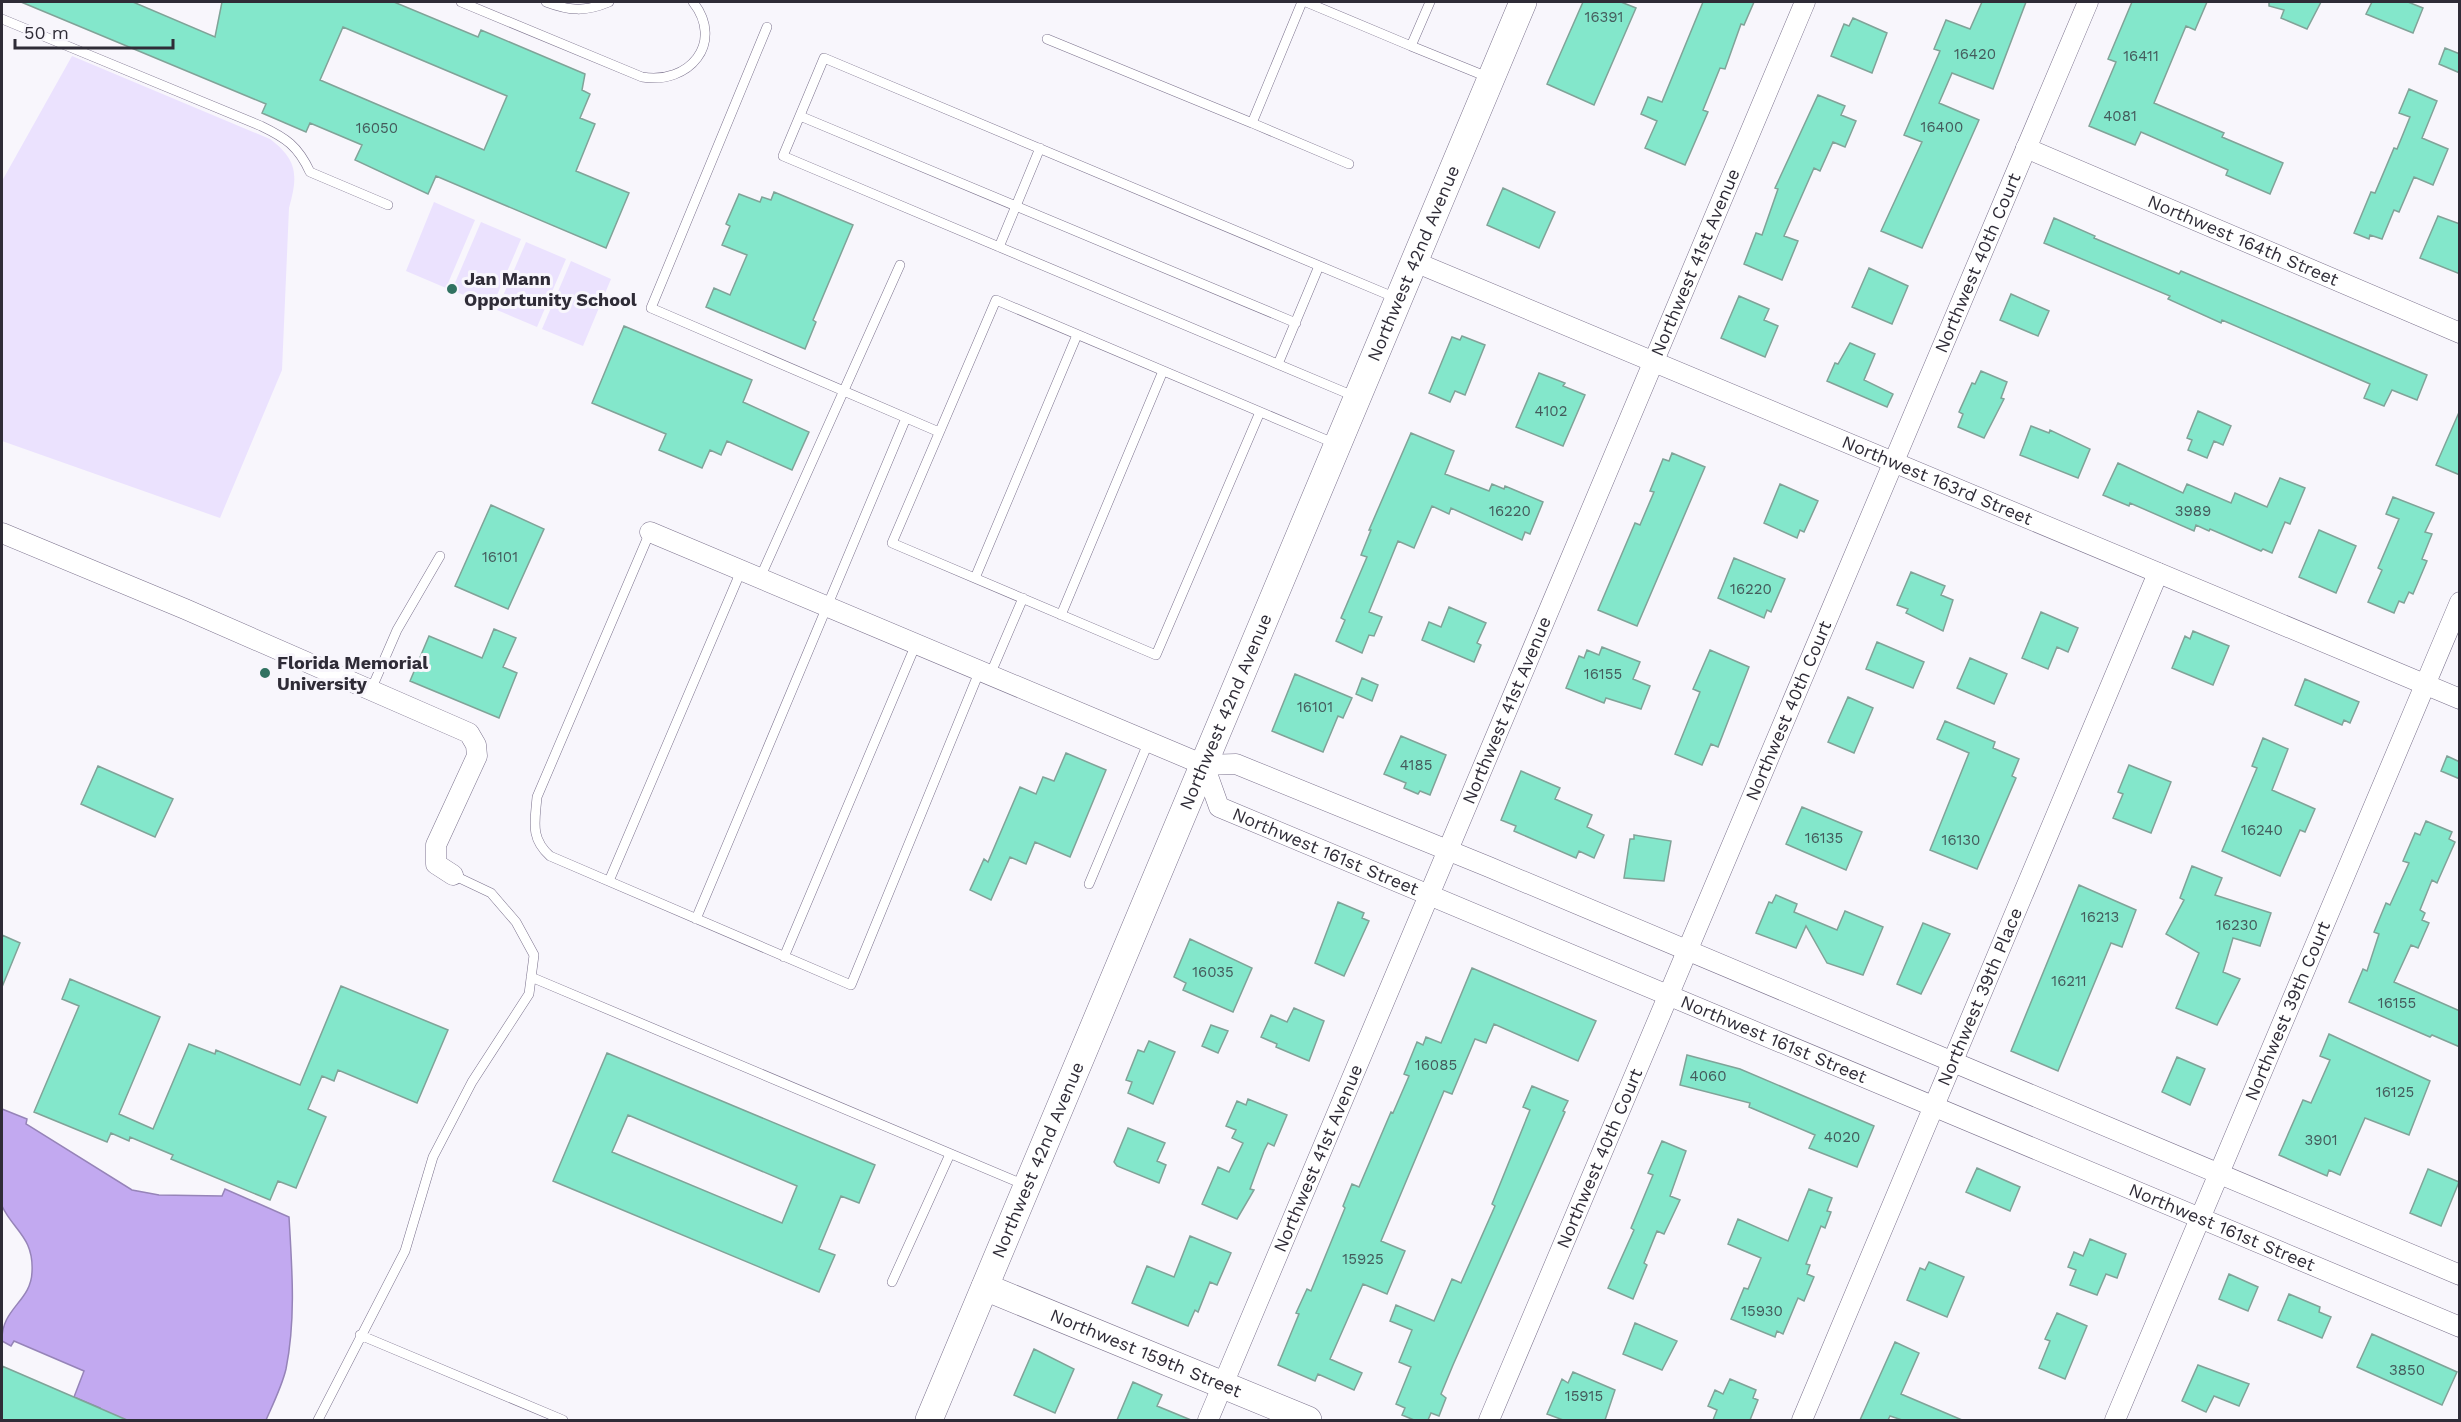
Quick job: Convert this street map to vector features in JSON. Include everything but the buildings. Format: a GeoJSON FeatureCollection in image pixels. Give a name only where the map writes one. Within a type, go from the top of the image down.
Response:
{"type":"FeatureCollection","features":[{"type":"Feature","properties":{"kind":"street","name":"Northwest 42nd Avenue"},"geometry":{"type":"LineString","coordinates":[[929,1420],[1523,2]]}},
{"type":"Feature","properties":{"kind":"street","name":"Northwest 41st Avenue"},"geometry":{"type":"LineString","coordinates":[[1208,1420],[1656,362],[1805,2]]}},
{"type":"Feature","properties":{"kind":"street","name":"Northwest 40th Court"},"geometry":{"type":"LineString","coordinates":[[1489,1420],[2088,2]]}},
{"type":"Feature","properties":{"kind":"street","name":"Northwest 164th Street"},"geometry":{"type":"LineString","coordinates":[[2026,148],[2460,333]]}},
{"type":"Feature","properties":{"kind":"street","name":"Northwest 163rd Street"},"geometry":{"type":"LineString","coordinates":[[1415,262],[2460,699]]}},
{"type":"Feature","properties":{"kind":"street"},"geometry":{"type":"LineString","coordinates":[[650,532],[1204,765],[1236,764],[1448,851],[2460,1275]]}},
{"type":"Feature","properties":{"kind":"street"},"geometry":{"type":"LineString","coordinates":[[2,533],[469,733],[476,745],[477,756],[436,846],[436,864],[453,875]]}},
{"type":"Feature","properties":{"kind":"street","name":"Northwest 39th Place"},"geometry":{"type":"LineString","coordinates":[[1802,1420],[2158,573]]}},
{"type":"Feature","properties":{"kind":"street","name":"Northwest 39th Court"},"geometry":{"type":"LineString","coordinates":[[2115,1420],[2460,602]]}},
{"type":"Feature","properties":{"kind":"street","name":"Northwest 161st Street"},"geometry":{"type":"LineString","coordinates":[[1204,765],[1219,807],[2199,1220],[2460,1327]]}},
{"type":"Feature","properties":{"kind":"street","name":"Northwest 159th Street"},"geometry":{"type":"LineString","coordinates":[[985,1287],[1308,1420]]}},
{"type":"Feature","properties":{"kind":"lane"},"geometry":{"type":"LineString","coordinates":[[461,2],[642,77],[658,80],[674,77],[688,69],[698,57],[704,42],[704,26],[699,10],[693,2]]}},
{"type":"Feature","properties":{"kind":"lane"},"geometry":{"type":"LineString","coordinates":[[546,2],[568,10],[582,10],[609,2]]}},
{"type":"Feature","properties":{"kind":"lane"},"geometry":{"type":"LineString","coordinates":[[1252,123],[1304,2],[1491,78]]}},
{"type":"Feature","properties":{"kind":"lane"},"geometry":{"type":"LineString","coordinates":[[1411,46],[1430,2]]}},
{"type":"Feature","properties":{"kind":"lane"},"geometry":{"type":"LineString","coordinates":[[2,19],[282,136],[301,152],[310,172],[388,205]]}},
{"type":"Feature","properties":{"kind":"lane"},"geometry":{"type":"LineString","coordinates":[[767,27],[651,308],[939,432]]}},
{"type":"Feature","properties":{"kind":"lane"},"geometry":{"type":"LineString","coordinates":[[1047,39],[1349,164]]}},
{"type":"Feature","properties":{"kind":"lane"},"geometry":{"type":"LineString","coordinates":[[1358,398],[783,156],[824,58],[1400,299]]}},
{"type":"Feature","properties":{"kind":"lane"},"geometry":{"type":"LineString","coordinates":[[800,116],[1296,322]]}},
{"type":"Feature","properties":{"kind":"lane"},"geometry":{"type":"LineString","coordinates":[[999,247],[1040,148]]}},
{"type":"Feature","properties":{"kind":"lane"},"geometry":{"type":"LineString","coordinates":[[760,578],[900,265]]}},
{"type":"Feature","properties":{"kind":"lane"},"geometry":{"type":"LineString","coordinates":[[1278,364],[1320,266]]}},
{"type":"Feature","properties":{"kind":"lane"},"geometry":{"type":"LineString","coordinates":[[1260,412],[1156,655],[892,543],[996,300],[1339,445]]}},
{"type":"Feature","properties":{"kind":"lane"},"geometry":{"type":"LineString","coordinates":[[975,578],[1077,334]]}},
{"type":"Feature","properties":{"kind":"lane"},"geometry":{"type":"LineString","coordinates":[[1061,615],[1163,371]]}},
{"type":"Feature","properties":{"kind":"lane"},"geometry":{"type":"LineString","coordinates":[[696,919],[906,418]]}},
{"type":"Feature","properties":{"kind":"lane"},"geometry":{"type":"LineString","coordinates":[[650,532],[537,797],[535,828],[538,845],[550,856],[851,985],[985,673],[1023,598]]}},
{"type":"Feature","properties":{"kind":"lane"},"geometry":{"type":"LineString","coordinates":[[371,690],[397,630],[440,556]]}},
{"type":"Feature","properties":{"kind":"lane"},"geometry":{"type":"LineString","coordinates":[[609,881],[741,570]]}},
{"type":"Feature","properties":{"kind":"lane"},"geometry":{"type":"LineString","coordinates":[[784,957],[916,644]]}},
{"type":"Feature","properties":{"kind":"lane"},"geometry":{"type":"LineString","coordinates":[[1089,884],[1149,741]]}},
{"type":"Feature","properties":{"kind":"lane"},"geometry":{"type":"LineString","coordinates":[[318,1420],[405,1251],[433,1157],[472,1083],[528,994],[534,955],[516,922],[491,893],[453,875]]}},
{"type":"Feature","properties":{"kind":"lane"},"geometry":{"type":"LineString","coordinates":[[531,977],[1027,1186]]}},
{"type":"Feature","properties":{"kind":"lane"},"geometry":{"type":"LineString","coordinates":[[892,1282],[950,1154]]}},
{"type":"Feature","properties":{"kind":"lane"},"geometry":{"type":"LineString","coordinates":[[360,1335],[563,1420]]}},
{"type":"Feature","properties":{"kind":"shaded area"},"geometry":{"type":"Polygon","coordinates":[[[72,56],[270,139],[291,162],[294,187],[289,208],[282,370],[220,518],[2,441],[2,181],[72,56]]]}},
{"type":"Feature","properties":{"kind":"shaded area"},"geometry":{"type":"Polygon","coordinates":[[[434,202],[475,220],[446,288],[406,271],[434,202]]]}},
{"type":"Feature","properties":{"kind":"shaded area"},"geometry":{"type":"Polygon","coordinates":[[[481,222],[521,239],[492,307],[452,290],[481,222]]]}},
{"type":"Feature","properties":{"kind":"shaded area"},"geometry":{"type":"Polygon","coordinates":[[[526,242],[566,259],[537,327],[497,310],[526,242]]]}},
{"type":"Feature","properties":{"kind":"shaded area"},"geometry":{"type":"Polygon","coordinates":[[[571,261],[611,279],[583,346],[542,329],[571,261]]]}},
{"type":"Feature","properties":{"kind":"shaded area"},"geometry":{"type":"Polygon","coordinates":[[[2,1109],[27,1119],[26,1124],[132,1190],[159,1195],[222,1196],[225,1189],[289,1217],[292,1293],[289,1350],[282,1382],[266,1420],[95,1420],[100,1408],[74,1397],[84,1371],[14,1341],[11,1346],[2,1341],[6,1321],[27,1291],[32,1272],[32,1260],[26,1242],[2,1206],[2,1109]]]}},
{"type":"Feature","properties":{"kind":"place","name":"Jan Mann Opportunity School"},"geometry":{"type":"Point","coordinates":[452,289]}},
{"type":"Feature","properties":{"kind":"place","name":"Florida Memorial University"},"geometry":{"type":"Point","coordinates":[265,673]}}]}
